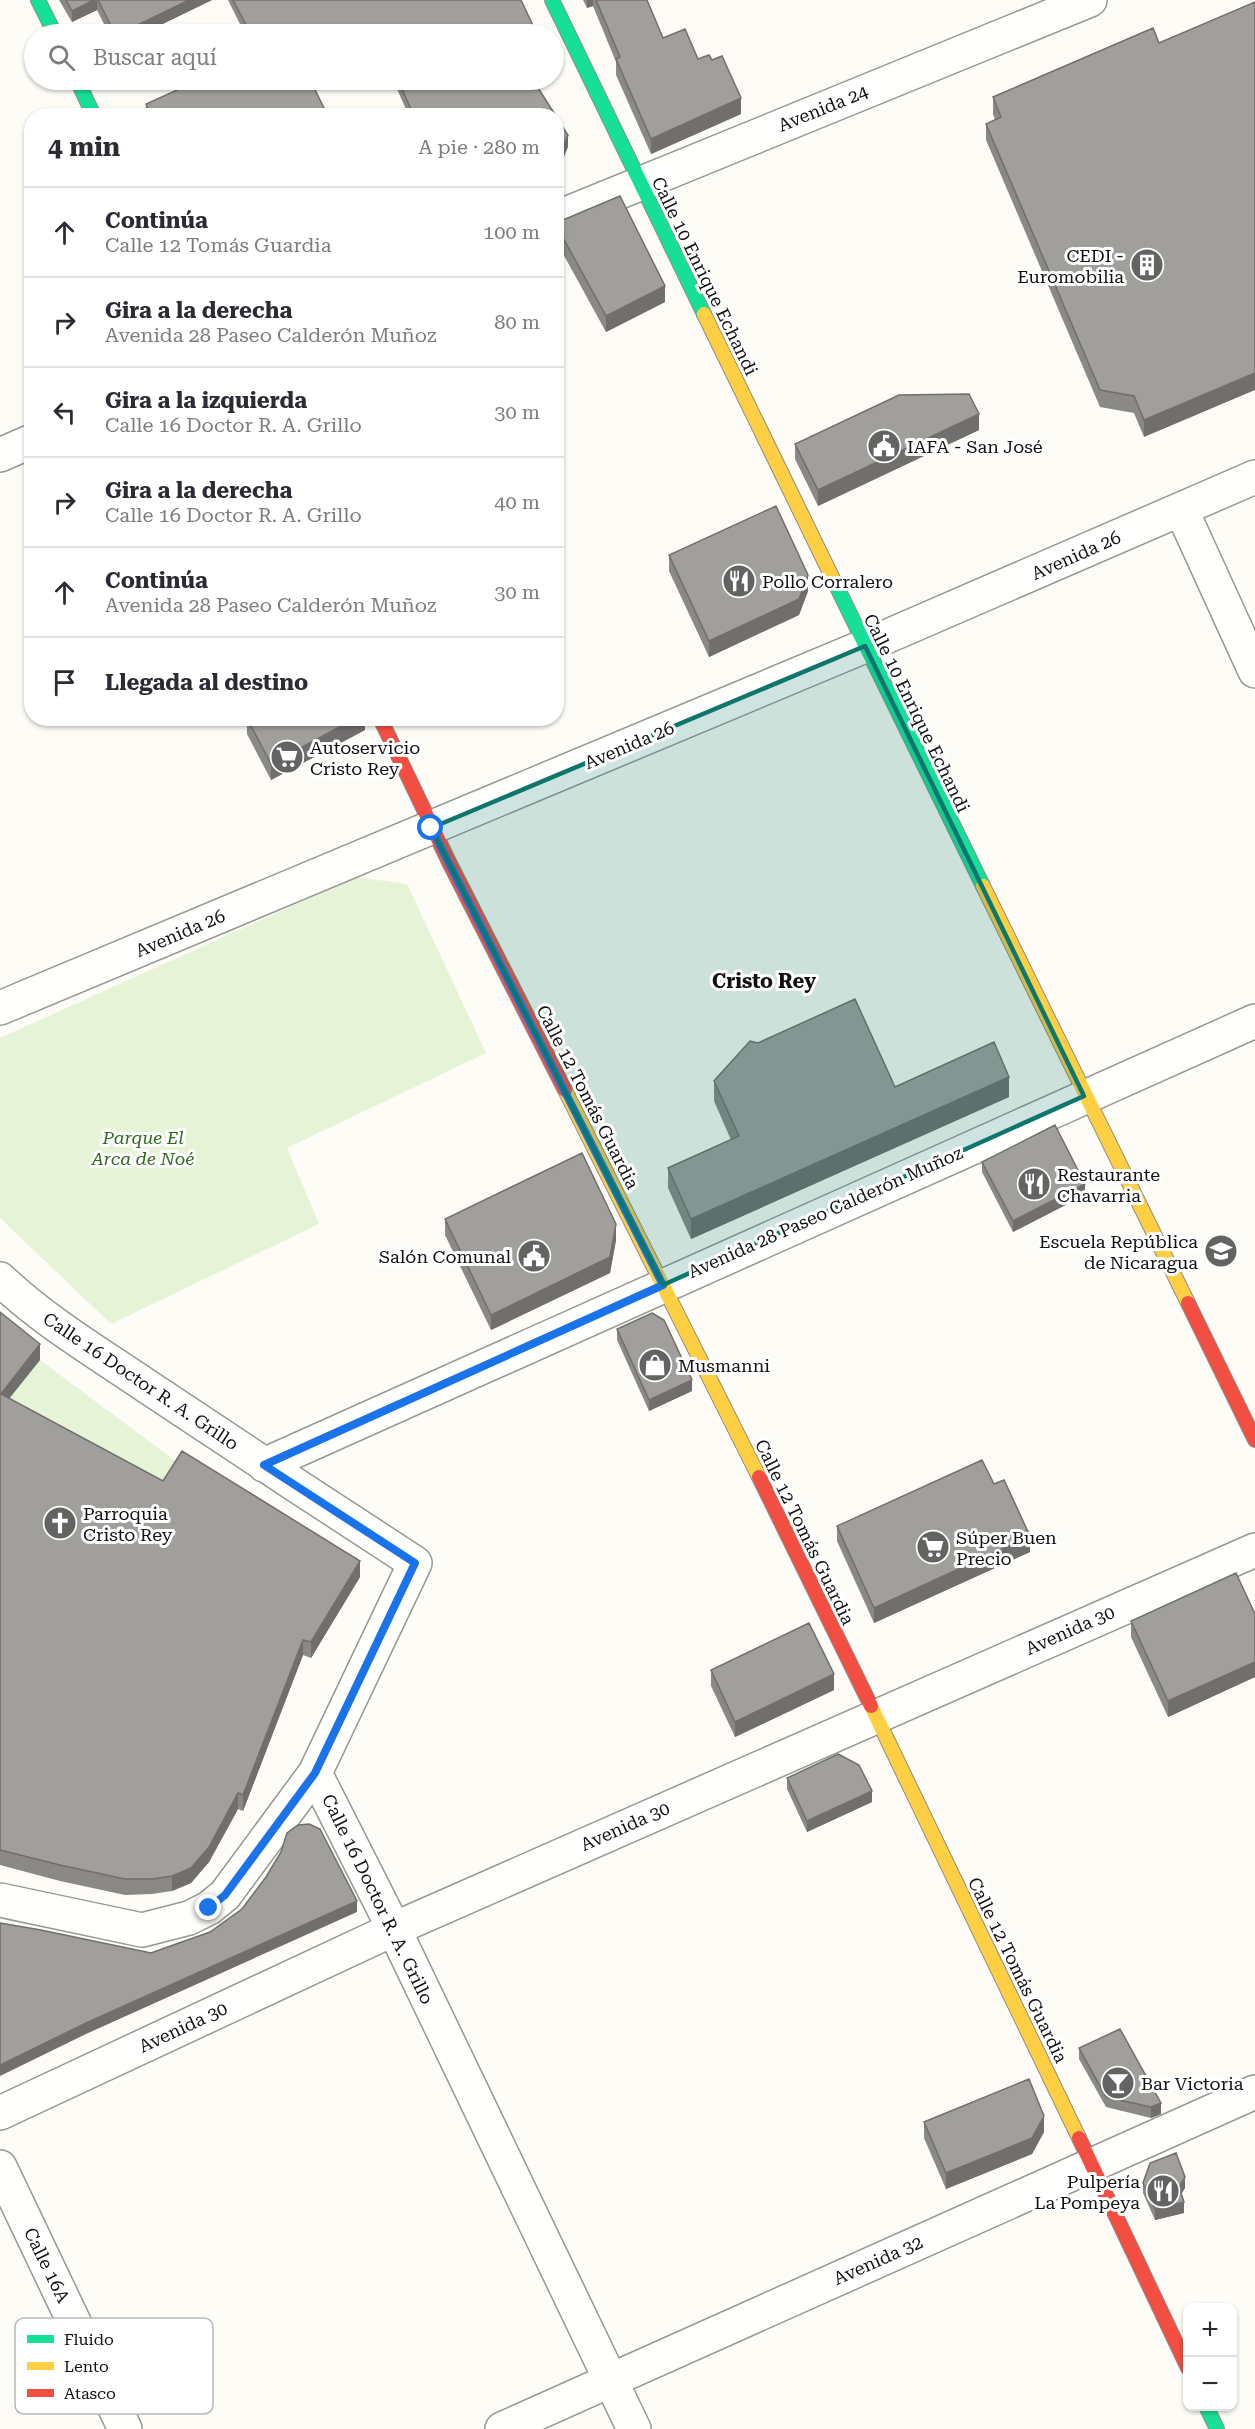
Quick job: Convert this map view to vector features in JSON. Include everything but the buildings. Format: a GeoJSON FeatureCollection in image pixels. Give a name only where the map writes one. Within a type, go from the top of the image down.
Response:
{"type":"FeatureCollection","features":[{"type":"Feature","properties":{"kind":"street"},"geometry":{"type":"LineString","coordinates":[[38,0],[50,24]]}},
{"type":"Feature","properties":{"kind":"street","name":"Calle 10 Enrique Echandi"},"geometry":{"type":"LineString","coordinates":[[552,0],[564,24]]}},
{"type":"Feature","properties":{"kind":"street","name":"Avenida 24"},"geometry":{"type":"LineString","coordinates":[[564,215],[1090,0]]}},
{"type":"Feature","properties":{"kind":"street","name":"Calle 10 Enrique Echandi"},"geometry":{"type":"LineString","coordinates":[[564,25],[1084,1096],[1255,1440]]}},
{"type":"Feature","properties":{"kind":"street"},"geometry":{"type":"LineString","coordinates":[[82,90],[90,108]]}},
{"type":"Feature","properties":{"kind":"street"},"geometry":{"type":"LineString","coordinates":[[0,455],[24,444]]}},
{"type":"Feature","properties":{"kind":"street","name":"Avenida 26"},"geometry":{"type":"LineString","coordinates":[[0,1008],[865,646],[1255,477]]}},
{"type":"Feature","properties":{"kind":"street"},"geometry":{"type":"LineString","coordinates":[[1181,509],[1255,671]]}},
{"type":"Feature","properties":{"kind":"street","name":"Calle 12 Tomás Guardia"},"geometry":{"type":"LineString","coordinates":[[384,726],[431,828],[663,1285],[875,1715],[1183,2357]]}},
{"type":"Feature","properties":{"kind":"street","name":"Avenida 28 Paseo Calderón Muñoz"},"geometry":{"type":"LineString","coordinates":[[264,1465],[1255,1021]]}},
{"type":"Feature","properties":{"kind":"street","name":"Calle 16 Doctor R. A. Grillo"},"geometry":{"type":"LineString","coordinates":[[0,1279],[18,1297],[264,1465],[415,1563],[315,1773],[394,1929],[634,2429]]}},
{"type":"Feature","properties":{"kind":"street","name":"Avenida 30"},"geometry":{"type":"LineString","coordinates":[[0,2113],[394,1929],[875,1715],[1255,1550]]}},
{"type":"Feature","properties":{"kind":"street"},"geometry":{"type":"LineString","coordinates":[[0,1900],[142,1930],[189,1918],[209,1908],[225,1895],[315,1773]]}},
{"type":"Feature","properties":{"kind":"street","name":"Avenida 32"},"geometry":{"type":"LineString","coordinates":[[502,2429],[1255,2092]]}},
{"type":"Feature","properties":{"kind":"street","name":"Calle 16A"},"geometry":{"type":"LineString","coordinates":[[0,2167],[73,2318]]}},
{"type":"Feature","properties":{"kind":"street"},"geometry":{"type":"LineString","coordinates":[[1208,2411],[1216,2429]]}},
{"type":"Feature","properties":{"kind":"street","name":"Calle 16A"},"geometry":{"type":"LineString","coordinates":[[119,2414],[126,2429]]}},
{"type":"Feature","properties":{"kind":"highlighted area"},"geometry":{"type":"Polygon","coordinates":[[[865,646],[1084,1096],[663,1285],[431,828],[865,646]]]}},
{"type":"Feature","properties":{"kind":"green space","name":"Parque El Arca de Noé"},"geometry":{"type":"Polygon","coordinates":[[[356,877],[407,884],[486,1053],[287,1148],[319,1224],[111,1324],[0,1218],[0,1038],[356,877]]]}},
{"type":"Feature","properties":{"kind":"green space"},"geometry":{"type":"Polygon","coordinates":[[[40,1360],[182,1466],[142,1531],[1,1409],[40,1360]]]}},
{"type":"Feature","properties":{"kind":"traffic: fast"},"geometry":{"type":"LineString","coordinates":[[38,0],[50,24]]}},
{"type":"Feature","properties":{"kind":"traffic: fast"},"geometry":{"type":"LineString","coordinates":[[552,0],[564,24]]}},
{"type":"Feature","properties":{"kind":"traffic: fast"},"geometry":{"type":"LineString","coordinates":[[564,25],[704,314]]}},
{"type":"Feature","properties":{"kind":"traffic: fast"},"geometry":{"type":"LineString","coordinates":[[82,90],[90,108]]}},
{"type":"Feature","properties":{"kind":"traffic: fast"},"geometry":{"type":"LineString","coordinates":[[834,581],[983,886]]}},
{"type":"Feature","properties":{"kind":"traffic: fast"},"geometry":{"type":"LineString","coordinates":[[1208,2411],[1217,2429]]}},
{"type":"Feature","properties":{"kind":"traffic: slow"},"geometry":{"type":"LineString","coordinates":[[704,314],[834,581]]}},
{"type":"Feature","properties":{"kind":"traffic: slow"},"geometry":{"type":"LineString","coordinates":[[983,886],[1188,1303]]}},
{"type":"Feature","properties":{"kind":"traffic: slow"},"geometry":{"type":"LineString","coordinates":[[565,1090],[759,1477]]}},
{"type":"Feature","properties":{"kind":"traffic: slow"},"geometry":{"type":"LineString","coordinates":[[871,1706],[1079,2138]]}},
{"type":"Feature","properties":{"kind":"traffic: jam"},"geometry":{"type":"LineString","coordinates":[[384,726],[449,862],[565,1090]]}},
{"type":"Feature","properties":{"kind":"traffic: jam"},"geometry":{"type":"LineString","coordinates":[[1188,1303],[1255,1440]]}},
{"type":"Feature","properties":{"kind":"traffic: jam"},"geometry":{"type":"LineString","coordinates":[[759,1477],[871,1706]]}},
{"type":"Feature","properties":{"kind":"traffic: jam"},"geometry":{"type":"LineString","coordinates":[[1079,2138],[1183,2357]]}},
{"type":"Feature","properties":{"kind":"place","name":"CEDI - Euromobilia"},"geometry":{"type":"Point","coordinates":[1147,265]}},
{"type":"Feature","properties":{"kind":"place","name":"IAFA - San José"},"geometry":{"type":"Point","coordinates":[884,446]}},
{"type":"Feature","properties":{"kind":"place","name":"Pollo Corralero"},"geometry":{"type":"Point","coordinates":[739,581]}},
{"type":"Feature","properties":{"kind":"place","name":"Autoservicio Cristo Rey"},"geometry":{"type":"Point","coordinates":[287,757]}},
{"type":"Feature","properties":{"kind":"place","name":"Restaurante Chavarria"},"geometry":{"type":"Point","coordinates":[1034,1184]}},
{"type":"Feature","properties":{"kind":"place","name":"Escuela República de Nicaragua"},"geometry":{"type":"Point","coordinates":[1221,1251]}},
{"type":"Feature","properties":{"kind":"place","name":"Salón Comunal"},"geometry":{"type":"Point","coordinates":[534,1256]}},
{"type":"Feature","properties":{"kind":"place","name":"Musmanni"},"geometry":{"type":"Point","coordinates":[655,1365]}},
{"type":"Feature","properties":{"kind":"place","name":"Parroquia Cristo Rey"},"geometry":{"type":"Point","coordinates":[60,1523]}},
{"type":"Feature","properties":{"kind":"place","name":"Súper Buen Precio"},"geometry":{"type":"Point","coordinates":[933,1547]}},
{"type":"Feature","properties":{"kind":"place","name":"Bar Victoria"},"geometry":{"type":"Point","coordinates":[1118,2083]}},
{"type":"Feature","properties":{"kind":"place","name":"Pulpería La Pompeya"},"geometry":{"type":"Point","coordinates":[1163,2191]}},
{"type":"Feature","properties":{"kind":"district","name":"Cristo Rey"},"geometry":{"type":"Point","coordinates":[764,981]}},
{"type":"Feature","properties":{"kind":"route"},"geometry":{"type":"LineString","coordinates":[[209,1908],[225,1895],[315,1773],[415,1563],[264,1465],[663,1285],[431,828]]}}]}
